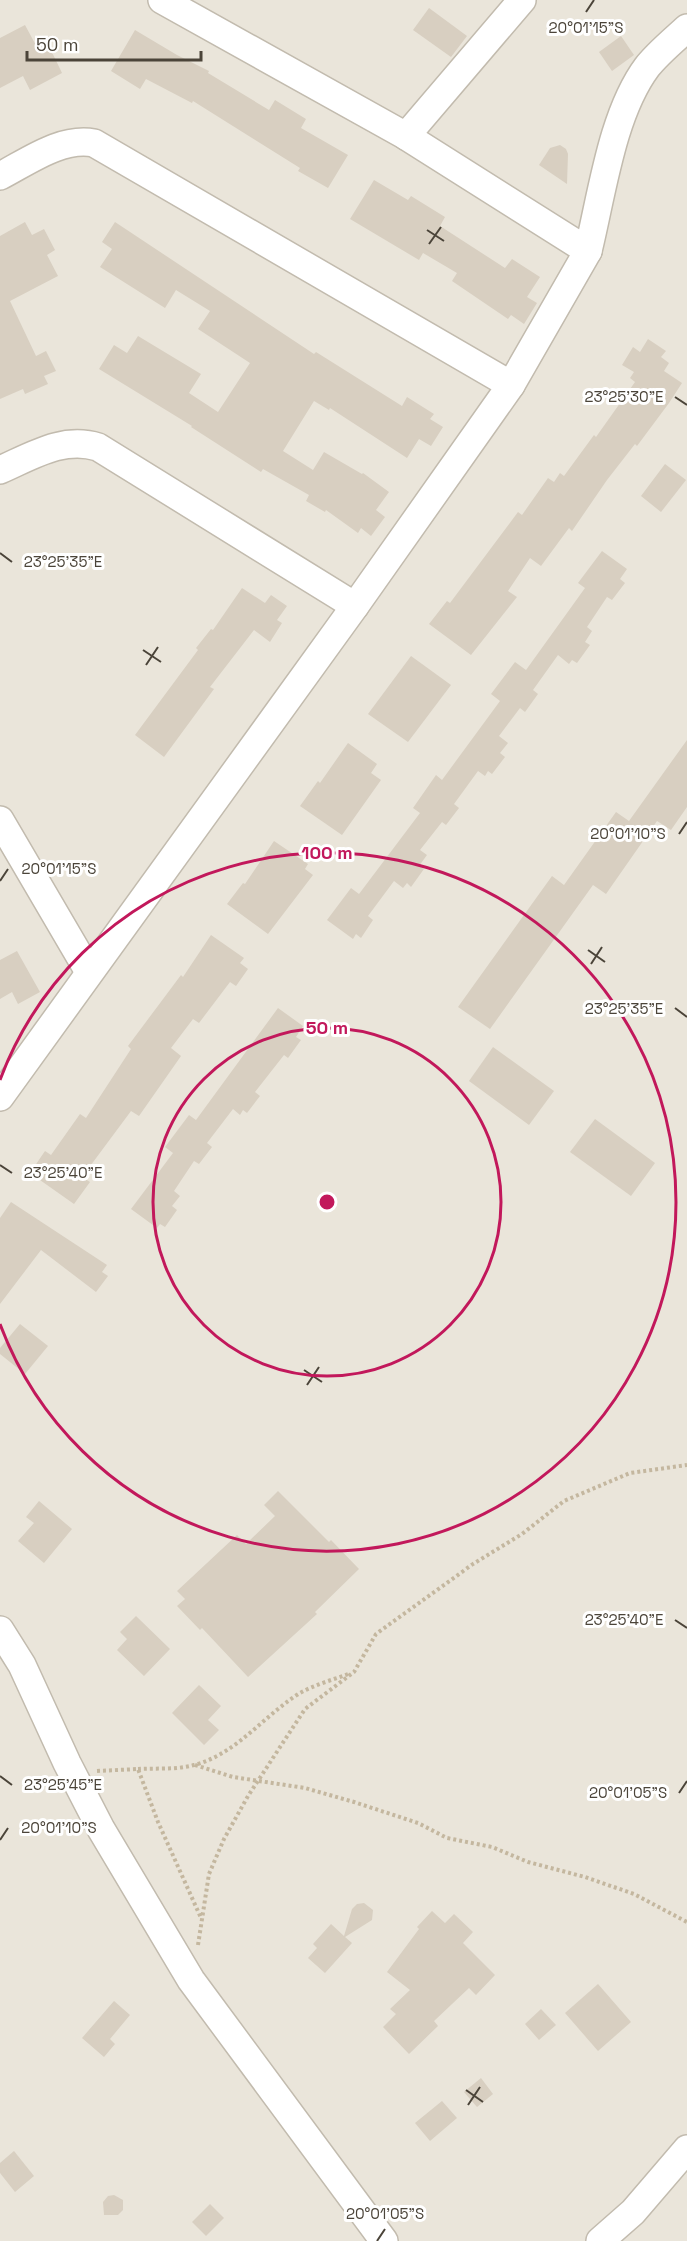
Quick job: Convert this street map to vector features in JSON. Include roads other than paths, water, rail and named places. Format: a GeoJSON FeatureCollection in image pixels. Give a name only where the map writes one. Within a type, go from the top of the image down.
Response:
{"type":"FeatureCollection","features":[{"type":"Feature","properties":{"kind":"street"},"geometry":{"type":"LineString","coordinates":[[162,0],[406,136],[588,251]]}},
{"type":"Feature","properties":{"kind":"street"},"geometry":{"type":"LineString","coordinates":[[406,136],[522,0]]}},
{"type":"Feature","properties":{"kind":"street"},"geometry":{"type":"LineString","coordinates":[[0,1097],[356,606],[511,386],[588,251],[616,131],[629,98],[648,66],[687,28]]}},
{"type":"Feature","properties":{"kind":"street"},"geometry":{"type":"LineString","coordinates":[[0,176],[68,142],[94,143],[511,386]]}},
{"type":"Feature","properties":{"kind":"street"},"geometry":{"type":"LineString","coordinates":[[0,470],[55,445],[84,443],[98,447],[356,606]]}},
{"type":"Feature","properties":{"kind":"street"},"geometry":{"type":"LineString","coordinates":[[0,820],[89,972]]}},
{"type":"Feature","properties":{"kind":"street"},"geometry":{"type":"LineString","coordinates":[[0,1630],[22,1665],[67,1763],[101,1829],[191,1980],[384,2241]]}},
{"type":"Feature","properties":{"kind":"street"},"geometry":{"type":"LineString","coordinates":[[600,2241],[633,2212],[687,2149]]}}]}
